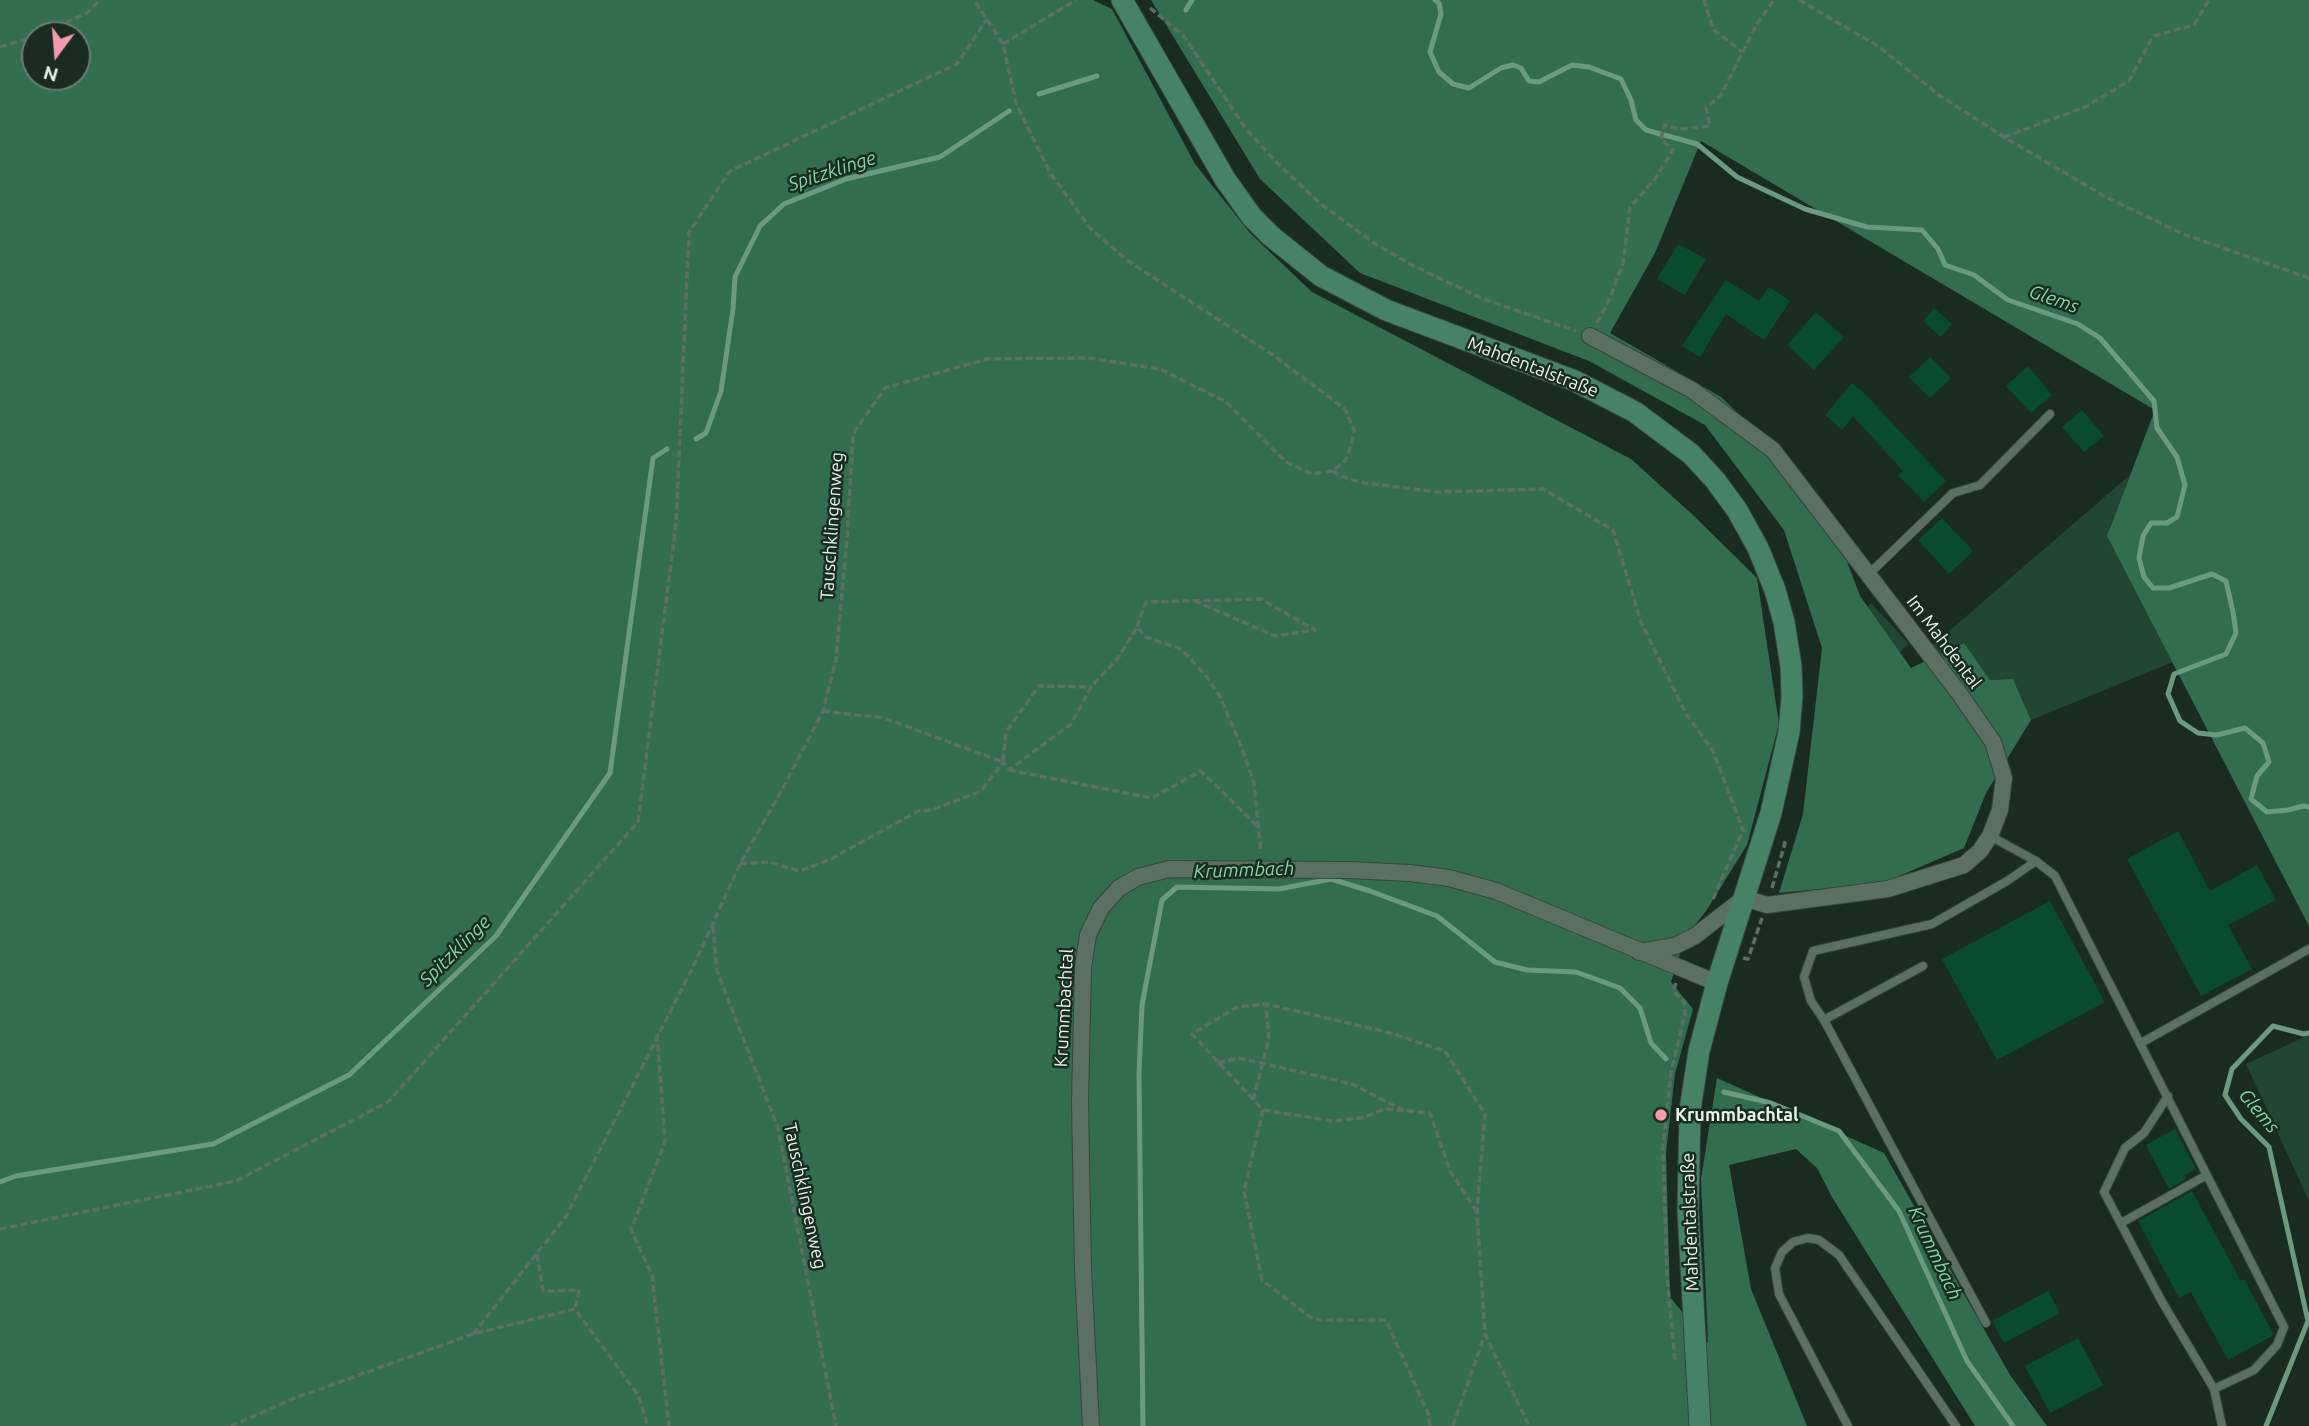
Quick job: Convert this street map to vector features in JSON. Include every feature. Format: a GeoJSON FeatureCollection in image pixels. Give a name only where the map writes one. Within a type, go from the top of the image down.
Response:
{"type":"FeatureCollection","features":[{"type":"Feature","properties":{"kind":"main road","name":"Mahdentalstraße"},"geometry":{"type":"LineString","coordinates":[[1122,0],[1225,180],[1252,217],[1291,254],[1321,276],[1386,310],[1605,394],[1667,434],[1715,480],[1737,510],[1758,548],[1775,590],[1789,647],[1793,697],[1789,732],[1764,836],[1717,983],[1693,1081],[1688,1147],[1690,1251],[1700,1426]]}},
{"type":"Feature","properties":{"kind":"street","name":"Im Mahdental"},"geometry":{"type":"LineString","coordinates":[[1590,336],[1692,390],[1773,450],[1959,693],[1993,742],[2004,778],[2000,810],[1990,836],[1980,851],[1964,865],[1888,889],[1767,905],[1744,898]]}},
{"type":"Feature","properties":{"kind":"street","name":"Krummbachtal"},"geometry":{"type":"LineString","coordinates":[[1091,1426],[1083,1270],[1080,1102],[1083,968],[1088,935],[1101,908],[1119,888],[1138,877],[1168,869],[1410,873],[1449,878],[1496,891],[1717,983]]}},
{"type":"Feature","properties":{"kind":"street"},"geometry":{"type":"LineString","coordinates":[[1639,952],[1675,946],[1695,936],[1744,898]]}},
{"type":"Feature","properties":{"kind":"lane"},"geometry":{"type":"LineString","coordinates":[[1868,574],[1953,493],[1980,485],[2050,414]]}},
{"type":"Feature","properties":{"kind":"lane"},"geometry":{"type":"LineString","coordinates":[[1990,836],[2036,861],[2055,876],[2284,1327],[2277,1345],[2254,1370],[2214,1389]]}},
{"type":"Feature","properties":{"kind":"lane"},"geometry":{"type":"LineString","coordinates":[[1986,1323],[1811,1000],[1804,977],[1813,951],[1932,924],[2036,861]]}},
{"type":"Feature","properties":{"kind":"lane"},"geometry":{"type":"LineString","coordinates":[[2141,1043],[2309,949]]}},
{"type":"Feature","properties":{"kind":"lane"},"geometry":{"type":"LineString","coordinates":[[1824,1020],[1923,966]]}},
{"type":"Feature","properties":{"kind":"lane"},"geometry":{"type":"LineString","coordinates":[[2168,1097],[2144,1133],[2125,1148],[2104,1192],[2161,1300],[2214,1389],[2222,1426]]}},
{"type":"Feature","properties":{"kind":"lane"},"geometry":{"type":"LineString","coordinates":[[2121,1223],[2207,1175]]}},
{"type":"Feature","properties":{"kind":"lane"},"geometry":{"type":"LineString","coordinates":[[1848,1426],[1779,1294],[1775,1268],[1782,1252],[1793,1242],[1808,1238],[1819,1240],[1839,1255],[1956,1426]]}},
{"type":"Feature","properties":{"kind":"path"},"geometry":{"type":"LineString","coordinates":[[69,21],[87,13],[100,0]]}},
{"type":"Feature","properties":{"kind":"path"},"geometry":{"type":"LineString","coordinates":[[974,0],[1003,44],[1016,103],[1049,171],[1090,228],[1128,261],[1273,355],[1345,409],[1354,430],[1352,443],[1345,461],[1332,471]]}},
{"type":"Feature","properties":{"kind":"path"},"geometry":{"type":"LineString","coordinates":[[1003,44],[1076,0]]}},
{"type":"Feature","properties":{"kind":"path"},"geometry":{"type":"LineString","coordinates":[[1704,0],[1713,29],[1742,52]]}},
{"type":"Feature","properties":{"kind":"path"},"geometry":{"type":"LineString","coordinates":[[1147,6],[1183,34],[1246,129],[1275,161],[1322,205],[1377,245],[1414,266],[1481,298],[1590,336],[1610,298],[1623,263],[1630,207],[1655,180],[1673,150],[1661,139],[1664,125],[1680,129],[1710,126],[1706,108],[1721,95],[1757,24],[1774,0]]}},
{"type":"Feature","properties":{"kind":"path"},"geometry":{"type":"LineString","coordinates":[[1799,0],[1878,46],[1939,95],[2004,137],[2104,196],[2183,234],[2309,278]]}},
{"type":"Feature","properties":{"kind":"path"},"geometry":{"type":"LineString","coordinates":[[2004,137],[2085,107],[2129,81],[2153,36],[2194,25],[2209,0]]}},
{"type":"Feature","properties":{"kind":"path"},"geometry":{"type":"LineString","coordinates":[[0,1229],[236,1181],[387,1102],[638,822],[676,524],[689,232],[730,171],[957,64],[987,19]]}},
{"type":"Feature","properties":{"kind":"path"},"geometry":{"type":"LineString","coordinates":[[0,47],[21,41]]}},
{"type":"Feature","properties":{"kind":"path","name":"Tauschklingenweg"},"geometry":{"type":"LineString","coordinates":[[836,1426],[778,1128],[717,971],[712,924],[740,864],[823,711],[836,660],[853,434],[885,388],[987,359],[1088,358],[1160,369],[1226,402],[1286,462],[1312,474],[1332,471],[1364,483],[1438,492],[1543,489],[1613,530],[1642,622],[1686,714],[1713,751],[1743,830]]}},
{"type":"Feature","properties":{"kind":"path"},"geometry":{"type":"LineString","coordinates":[[1009,770],[1071,724],[1091,687],[1118,658],[1137,627],[1146,602],[1261,599],[1315,630],[1275,636],[1195,601]]}},
{"type":"Feature","properties":{"kind":"path"},"geometry":{"type":"LineString","coordinates":[[1137,627],[1146,637],[1181,649],[1207,677],[1220,697],[1254,783],[1261,870]]}},
{"type":"Feature","properties":{"kind":"path"},"geometry":{"type":"LineString","coordinates":[[740,864],[768,862],[800,872],[829,860],[918,811],[932,810],[981,791],[1003,762],[1006,732],[1039,686],[1091,687]]}},
{"type":"Feature","properties":{"kind":"path"},"geometry":{"type":"LineString","coordinates":[[823,711],[884,718],[1003,762],[1009,770],[1152,798],[1201,771],[1258,827]]}},
{"type":"Feature","properties":{"kind":"path"},"geometry":{"type":"LineString","coordinates":[[1713,899],[1743,830],[1764,836]]}},
{"type":"Feature","properties":{"kind":"path"},"geometry":{"type":"LineString","coordinates":[[473,1335],[565,1218],[692,969],[712,924]]}},
{"type":"Feature","properties":{"kind":"path"},"geometry":{"type":"LineString","coordinates":[[1253,1100],[1269,1039],[1266,1004]]}},
{"type":"Feature","properties":{"kind":"path"},"geometry":{"type":"LineString","coordinates":[[1477,1212],[1450,1171],[1430,1113],[1385,1109],[1363,1118],[1332,1121],[1263,1110],[1192,1034],[1237,1007],[1266,1004],[1387,1032],[1445,1051],[1485,1114],[1477,1212],[1485,1334],[1529,1426]]}},
{"type":"Feature","properties":{"kind":"path"},"geometry":{"type":"LineString","coordinates":[[657,1034],[666,1142],[631,1230],[652,1275],[669,1426]]}},
{"type":"Feature","properties":{"kind":"path"},"geometry":{"type":"LineString","coordinates":[[1218,1063],[1239,1058],[1352,1084],[1405,1111]]}},
{"type":"Feature","properties":{"kind":"path"},"geometry":{"type":"LineString","coordinates":[[1665,1109],[1663,1148],[1667,1276],[1676,1371]]}},
{"type":"Feature","properties":{"kind":"path"},"geometry":{"type":"LineString","coordinates":[[1263,1110],[1244,1191],[1262,1280],[1314,1320],[1386,1320],[1428,1413],[1430,1426]]}},
{"type":"Feature","properties":{"kind":"path"},"geometry":{"type":"LineString","coordinates":[[537,1253],[543,1291],[579,1290],[575,1309],[638,1395],[648,1426]]}},
{"type":"Feature","properties":{"kind":"path"},"geometry":{"type":"LineString","coordinates":[[231,1426],[295,1398],[473,1335],[575,1309]]}},
{"type":"Feature","properties":{"kind":"path"},"geometry":{"type":"LineString","coordinates":[[1453,1426],[1485,1334]]}},
{"type":"Feature","properties":{"kind":"green space"},"geometry":{"type":"Polygon","coordinates":[[[0,0],[1093,0],[1112,9],[1195,164],[1250,233],[1312,292],[1631,459],[1757,578],[1779,724],[1747,845],[1706,911],[1685,938],[1671,982],[1693,1009],[1675,1074],[1666,1153],[1670,1297],[1708,1343],[1701,1179],[1717,1078],[1884,1153],[2010,1375],[2047,1426],[1975,1426],[1832,1197],[1817,1168],[1796,1149],[1729,1165],[1751,1289],[1807,1426],[0,1426],[0,0]]]}},
{"type":"Feature","properties":{"kind":"green space"},"geometry":{"type":"Polygon","coordinates":[[[1151,0],[2309,0],[2309,926],[2107,536],[2155,410],[1701,141],[1655,253],[1610,333],[1721,397],[1787,460],[1835,530],[1860,596],[1911,668],[1964,643],[1990,680],[2013,679],[2031,720],[1986,793],[1964,848],[1883,883],[1779,893],[1803,814],[1822,648],[1784,530],[1705,425],[1589,361],[1360,273],[1260,179],[1151,0]]]}},
{"type":"Feature","properties":{"kind":"green space"},"geometry":{"type":"Polygon","coordinates":[[[2130,475],[2107,536],[2173,662],[2031,720],[2013,679],[1990,680],[1964,643],[1933,659],[1927,650],[2130,475]]]}},
{"type":"Feature","properties":{"kind":"green space"},"geometry":{"type":"Polygon","coordinates":[[[1871,603],[1909,644],[1894,658],[1855,618],[1871,603]]]}},
{"type":"Feature","properties":{"kind":"green space"},"geometry":{"type":"Polygon","coordinates":[[[2309,1035],[2309,1201],[2246,1064],[2309,1035]]]}},
{"type":"Feature","properties":{"kind":"building"},"geometry":{"type":"Polygon","coordinates":[[[1678,244],[1706,259],[1685,295],[1657,279],[1678,244]]]}},
{"type":"Feature","properties":{"kind":"building"},"geometry":{"type":"Polygon","coordinates":[[[1726,280],[1759,301],[1769,287],[1790,301],[1764,340],[1726,314],[1700,357],[1682,346],[1726,280]]]}},
{"type":"Feature","properties":{"kind":"building"},"geometry":{"type":"Polygon","coordinates":[[[1934,308],[1952,324],[1941,337],[1923,321],[1934,308]]]}},
{"type":"Feature","properties":{"kind":"building"},"geometry":{"type":"Polygon","coordinates":[[[1816,312],[1844,337],[1814,370],[1787,345],[1816,312]]]}},
{"type":"Feature","properties":{"kind":"building"},"geometry":{"type":"Polygon","coordinates":[[[1930,357],[1951,378],[1930,398],[1909,377],[1930,357]]]}},
{"type":"Feature","properties":{"kind":"building"},"geometry":{"type":"Polygon","coordinates":[[[2028,366],[2052,395],[2031,413],[2006,386],[2028,366]]]}},
{"type":"Feature","properties":{"kind":"building"},"geometry":{"type":"Polygon","coordinates":[[[1852,383],[1946,481],[1924,502],[1898,475],[1903,471],[1853,416],[1842,430],[1825,415],[1852,383]]]}},
{"type":"Feature","properties":{"kind":"building"},"geometry":{"type":"Polygon","coordinates":[[[2082,410],[2104,436],[2084,452],[2062,427],[2082,410]]]}},
{"type":"Feature","properties":{"kind":"building"},"geometry":{"type":"Polygon","coordinates":[[[1942,518],[1973,551],[1949,574],[1918,540],[1942,518]]]}},
{"type":"Feature","properties":{"kind":"building"},"geometry":{"type":"Polygon","coordinates":[[[2178,831],[2210,891],[2257,865],[2276,900],[2228,925],[2252,969],[2201,996],[2127,859],[2178,831]]]}},
{"type":"Feature","properties":{"kind":"building"},"geometry":{"type":"Polygon","coordinates":[[[2050,901],[2105,1002],[1997,1060],[1942,959],[2050,901]]]}},
{"type":"Feature","properties":{"kind":"building"},"geometry":{"type":"Polygon","coordinates":[[[2175,1129],[2196,1169],[2169,1189],[2146,1145],[2175,1129]]]}},
{"type":"Feature","properties":{"kind":"building"},"geometry":{"type":"Polygon","coordinates":[[[2192,1191],[2274,1335],[2228,1360],[2191,1292],[2179,1298],[2138,1221],[2192,1191]]]}},
{"type":"Feature","properties":{"kind":"building"},"geometry":{"type":"Polygon","coordinates":[[[2048,1291],[2060,1313],[2004,1343],[1992,1321],[2048,1291]]]}},
{"type":"Feature","properties":{"kind":"building"},"geometry":{"type":"Polygon","coordinates":[[[2078,1338],[2103,1385],[2050,1413],[2025,1366],[2078,1338]]]}},
{"type":"Feature","properties":{"kind":"waterway","name":"Spitzklinge"},"geometry":{"type":"LineString","coordinates":[[1186,10],[1192,0]]}},
{"type":"Feature","properties":{"kind":"waterway","name":"Glems"},"geometry":{"type":"LineString","coordinates":[[1435,0],[1439,3],[1441,14],[1430,52],[1439,72],[1453,84],[1469,88],[1501,68],[1513,65],[1521,68],[1529,81],[1539,82],[1572,65],[1589,67],[1621,79],[1631,100],[1636,120],[1646,130],[1697,144],[1737,177],[1805,209],[1867,227],[1922,230],[1938,249],[1945,265],[1974,275],[2008,300],[2078,324],[2100,338],[2154,401],[2157,428],[2177,457],[2185,485],[2177,517],[2167,523],[2151,523],[2143,536],[2139,558],[2144,577],[2153,588],[2169,588],[2212,574],[2226,581],[2233,612],[2236,633],[2226,654],[2174,674],[2168,694],[2180,721],[2198,733],[2217,735],[2245,728],[2263,743],[2269,762],[2257,776],[2251,799],[2267,812],[2309,807]]}},
{"type":"Feature","properties":{"kind":"waterway","name":"Spitzklinge"},"geometry":{"type":"LineString","coordinates":[[1039,94],[1097,76]]}},
{"type":"Feature","properties":{"kind":"waterway","name":"Spitzklinge"},"geometry":{"type":"LineString","coordinates":[[696,439],[706,433],[721,391],[735,277],[760,226],[784,204],[846,179],[940,157],[1009,111]]}},
{"type":"Feature","properties":{"kind":"waterway","name":"Spitzklinge"},"geometry":{"type":"LineString","coordinates":[[0,1182],[16,1176],[213,1144],[349,1075],[496,936],[610,773],[653,458],[667,449]]}},
{"type":"Feature","properties":{"kind":"waterway","name":"Krummbach"},"geometry":{"type":"LineString","coordinates":[[1143,1426],[1139,1074],[1142,1005],[1162,900],[1177,887],[1279,889],[1331,879],[1370,891],[1437,916],[1495,962],[1527,970],[1576,972],[1620,988],[1640,1008],[1651,1043],[1666,1059]]}},
{"type":"Feature","properties":{"kind":"waterway","name":"Glems"},"geometry":{"type":"LineString","coordinates":[[2266,1426],[2308,1321],[2269,1147],[2241,1119],[2225,1095],[2232,1069],[2273,1026],[2309,1033]]}},
{"type":"Feature","properties":{"kind":"waterway","name":"Krummbach"},"geometry":{"type":"LineString","coordinates":[[1724,1092],[1771,1103],[1839,1131],[1899,1211],[1967,1361],[2013,1426]]}},
{"type":"Feature","properties":{"kind":"place","name":"Krummbachtal"},"geometry":{"type":"Point","coordinates":[1661,1115]}}]}
